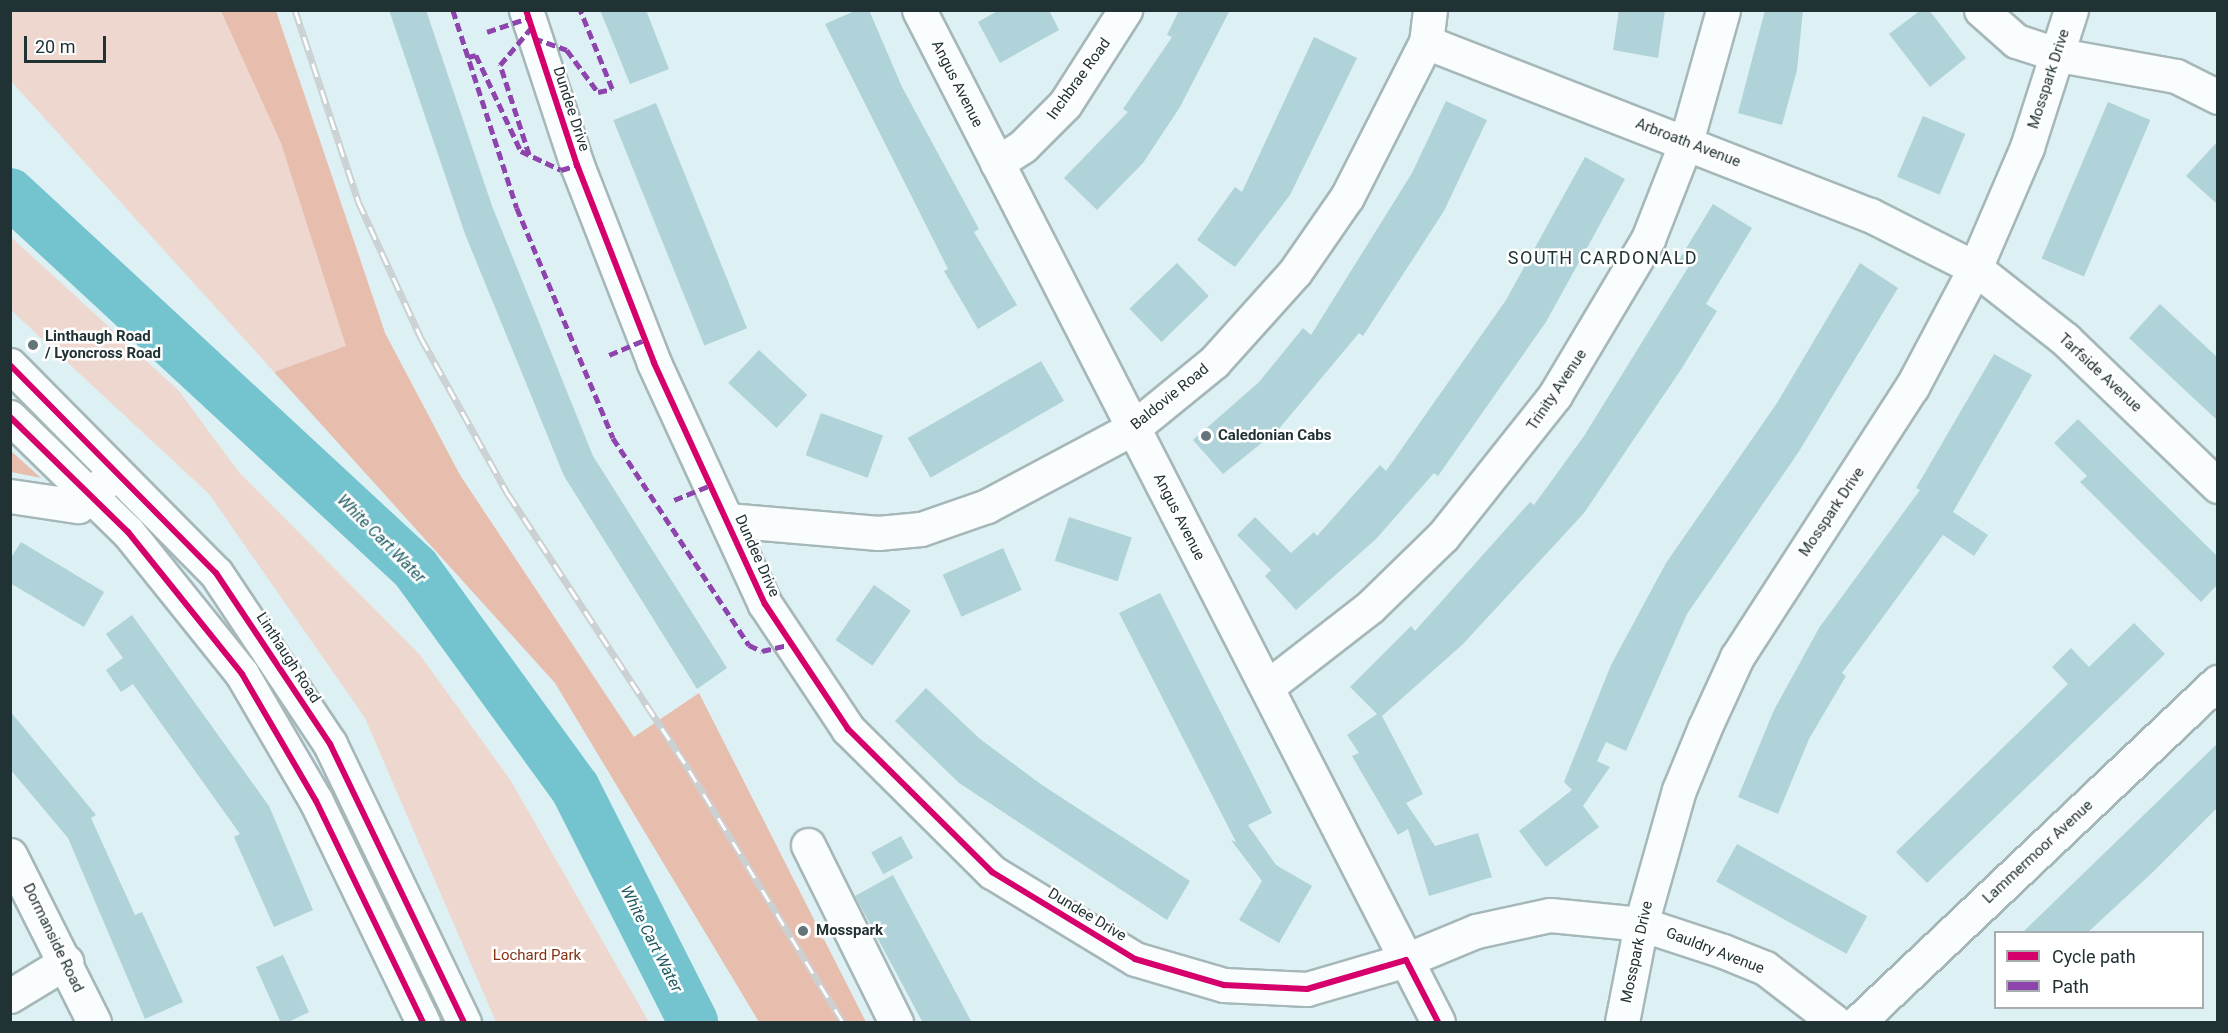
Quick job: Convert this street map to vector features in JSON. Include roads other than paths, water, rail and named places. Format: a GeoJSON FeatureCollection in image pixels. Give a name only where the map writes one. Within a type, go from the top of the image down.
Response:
{"type":"FeatureCollection","features":[{"type":"Feature","properties":{"kind":"street","name":"Dundee Drive"},"geometry":{"type":"LineString","coordinates":[[525,10],[616,269],[765,604],[826,702],[870,753],[992,872],[1135,959],[1224,985],[1307,988],[1406,960]]}},
{"type":"Feature","properties":{"kind":"street","name":"Angus Avenue"},"geometry":{"type":"LineString","coordinates":[[919,10],[1438,1023]]}},
{"type":"Feature","properties":{"kind":"street","name":"Inchbrae Road"},"geometry":{"type":"LineString","coordinates":[[997,163],[1023,146],[1065,104],[1125,10]]}},
{"type":"Feature","properties":{"kind":"street","name":"Trinity Avenue"},"geometry":{"type":"LineString","coordinates":[[1267,687],[1370,607],[1443,536],[1507,461],[1555,395],[1648,239],[1686,142],[1723,10]]}},
{"type":"Feature","properties":{"kind":"street"},"geometry":{"type":"LineString","coordinates":[[1981,10],[2016,41],[2059,55],[2176,76],[2217,97]]}},
{"type":"Feature","properties":{"kind":"street","name":"Mosspark Drive"},"geometry":{"type":"LineString","coordinates":[[1622,1023],[1641,924],[1679,790],[1737,657],[1912,387],[1975,268],[2059,55],[2071,10]]}},
{"type":"Feature","properties":{"kind":"street","name":"Baldovie Road"},"geometry":{"type":"LineString","coordinates":[[728,520],[878,533],[921,529],[987,506],[1133,428],[1214,362],[1294,272],[1363,168],[1428,26]]}},
{"type":"Feature","properties":{"kind":"street","name":"Arbroath Avenue"},"geometry":{"type":"LineString","coordinates":[[1428,26],[1686,142],[1869,215],[1975,268]]}},
{"type":"Feature","properties":{"kind":"street","name":"Tarfside Avenue"},"geometry":{"type":"LineString","coordinates":[[1975,268],[2065,339],[2217,486]]}},
{"type":"Feature","properties":{"kind":"street","name":"Linthaugh Road"},"geometry":{"type":"LineString","coordinates":[[10,365],[119,468],[216,573],[330,744],[464,1023]]}},
{"type":"Feature","properties":{"kind":"street"},"geometry":{"type":"LineString","coordinates":[[10,417],[92,495],[209,627],[272,721],[423,1023]]}},
{"type":"Feature","properties":{"kind":"street"},"geometry":{"type":"LineString","coordinates":[[10,496],[65,507],[78,506],[119,468]]}},
{"type":"Feature","properties":{"kind":"street","name":"Lammermoor Avenue"},"geometry":{"type":"LineString","coordinates":[[1858,1023],[2217,682]]}},
{"type":"Feature","properties":{"kind":"street"},"geometry":{"type":"LineString","coordinates":[[808,845],[896,1023]]}},
{"type":"Feature","properties":{"kind":"street","name":"Dormanside Road"},"geometry":{"type":"LineString","coordinates":[[10,855],[66,962],[94,1023]]}},
{"type":"Feature","properties":{"kind":"street","name":"Gauldry Avenue"},"geometry":{"type":"LineString","coordinates":[[1406,960],[1476,931],[1550,915],[1641,924],[1765,968],[1835,1023]]}},
{"type":"Feature","properties":{"kind":"street"},"geometry":{"type":"LineString","coordinates":[[10,996],[66,962]]}},
{"type":"Feature","properties":{"kind":"waterway","name":"White Cart Water"},"geometry":{"type":"LineString","coordinates":[[10,193],[415,568],[575,788],[693,1022]]}},
{"type":"Feature","properties":{"kind":"railway"},"geometry":{"type":"LineString","coordinates":[[295,10],[358,201],[421,338],[508,494],[689,770],[843,1022]]}},
{"type":"Feature","properties":{"kind":"place","name":"Linthaugh Road / Lyoncross Road"},"geometry":{"type":"Point","coordinates":[33,345]}},
{"type":"Feature","properties":{"kind":"place","name":"Caledonian Cabs"},"geometry":{"type":"Point","coordinates":[1206,436]}},
{"type":"Feature","properties":{"kind":"place","name":"Mosspark"},"geometry":{"type":"Point","coordinates":[803,931]}},
{"type":"Feature","properties":{"kind":"district","name":"SOUTH CARDONALD"},"geometry":{"type":"Point","coordinates":[1603,258]}},
{"type":"Feature","properties":{"kind":"park label","name":"Lochard Park"},"geometry":{"type":"Point","coordinates":[537,956]}}]}
